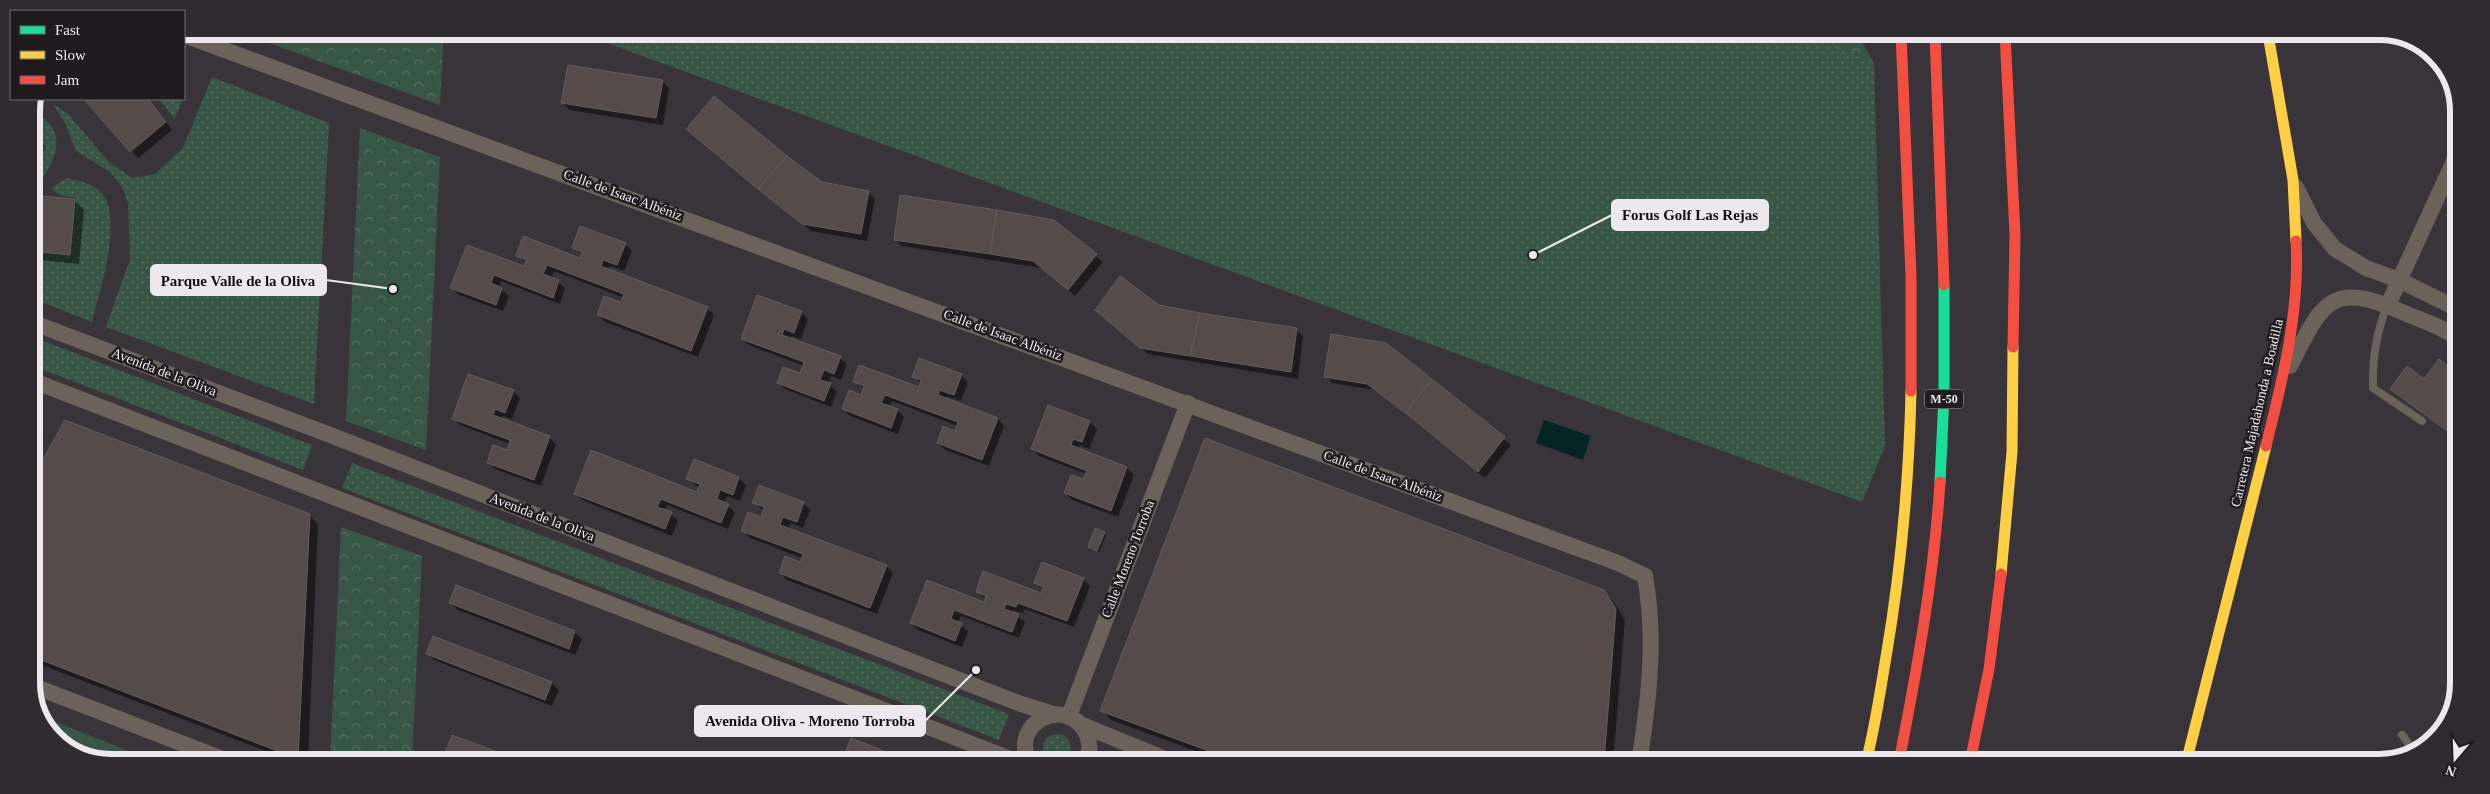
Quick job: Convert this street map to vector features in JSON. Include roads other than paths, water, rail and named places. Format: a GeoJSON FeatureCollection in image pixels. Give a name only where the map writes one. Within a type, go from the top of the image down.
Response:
{"type":"FeatureCollection","features":[{"type":"Feature","properties":{"kind":"main road"},"geometry":{"type":"LineString","coordinates":[[1868,754],[1892,634],[1907,508],[1913,379],[1912,250],[1901,40]]}},
{"type":"Feature","properties":{"kind":"main road","name":"M-50"},"geometry":{"type":"LineString","coordinates":[[1902,754],[1922,647],[1939,508],[1944,382],[1944,247],[1935,40]]}},
{"type":"Feature","properties":{"kind":"main road"},"geometry":{"type":"LineString","coordinates":[[1972,754],[1989,670],[2003,562],[2012,442],[2015,234],[2006,40]]}},
{"type":"Feature","properties":{"kind":"main road","name":"Carretera Majadahonda a Boadilla"},"geometry":{"type":"LineString","coordinates":[[2188,754],[2282,381],[2295,313],[2297,257],[2293,180],[2269,40]]}},
{"type":"Feature","properties":{"kind":"main road"},"geometry":{"type":"LineString","coordinates":[[2015,234],[2026,316]]}},
{"type":"Feature","properties":{"kind":"street","name":"Calle de Isaac Albéniz"},"geometry":{"type":"LineString","coordinates":[[198,40],[1188,403],[1618,563],[1645,576],[1651,609],[1646,715],[1639,754]]}},
{"type":"Feature","properties":{"kind":"street"},"geometry":{"type":"LineString","coordinates":[[2388,305],[2450,169]]}},
{"type":"Feature","properties":{"kind":"street"},"geometry":{"type":"LineString","coordinates":[[2293,180],[2314,223],[2335,249],[2366,268],[2399,280],[2450,305]]}},
{"type":"Feature","properties":{"kind":"street"},"geometry":{"type":"LineString","coordinates":[[2282,381],[2312,323],[2330,303],[2345,296],[2366,297],[2388,305],[2450,334]]}},
{"type":"Feature","properties":{"kind":"street","name":"Avenida de la Oliva"},"geometry":{"type":"LineString","coordinates":[[40,325],[325,433],[1020,704],[1061,715],[1082,725]]}},
{"type":"Feature","properties":{"kind":"street"},"geometry":{"type":"LineString","coordinates":[[40,383],[998,754]]}},
{"type":"Feature","properties":{"kind":"street","name":"Calle Moreno Torroba"},"geometry":{"type":"LineString","coordinates":[[1061,715],[1188,403]]}},
{"type":"Feature","properties":{"kind":"street"},"geometry":{"type":"LineString","coordinates":[[40,689],[209,754]]}},
{"type":"Feature","properties":{"kind":"street"},"geometry":{"type":"LineString","coordinates":[[1026,754],[1026,735],[1037,721],[1061,715]]}},
{"type":"Feature","properties":{"kind":"street"},"geometry":{"type":"LineString","coordinates":[[1082,725],[1090,742],[1087,754]]}},
{"type":"Feature","properties":{"kind":"street"},"geometry":{"type":"LineString","coordinates":[[1082,725],[1153,754]]}},
{"type":"Feature","properties":{"kind":"lane"},"geometry":{"type":"LineString","coordinates":[[2388,305],[2379,326],[2372,359],[2373,388],[2422,421]]}},
{"type":"Feature","properties":{"kind":"lane"},"geometry":{"type":"LineString","coordinates":[[2402,735],[2410,746]]}},
{"type":"Feature","properties":{"kind":"place","name":"Forus Golf Las Rejas"},"geometry":{"type":"Point","coordinates":[1533,255]}},
{"type":"Feature","properties":{"kind":"place","name":"Parque Valle de la Oliva"},"geometry":{"type":"Point","coordinates":[393,289]}},
{"type":"Feature","properties":{"kind":"place","name":"Avenida Oliva - Moreno Torroba"},"geometry":{"type":"Point","coordinates":[976,670]}}]}
